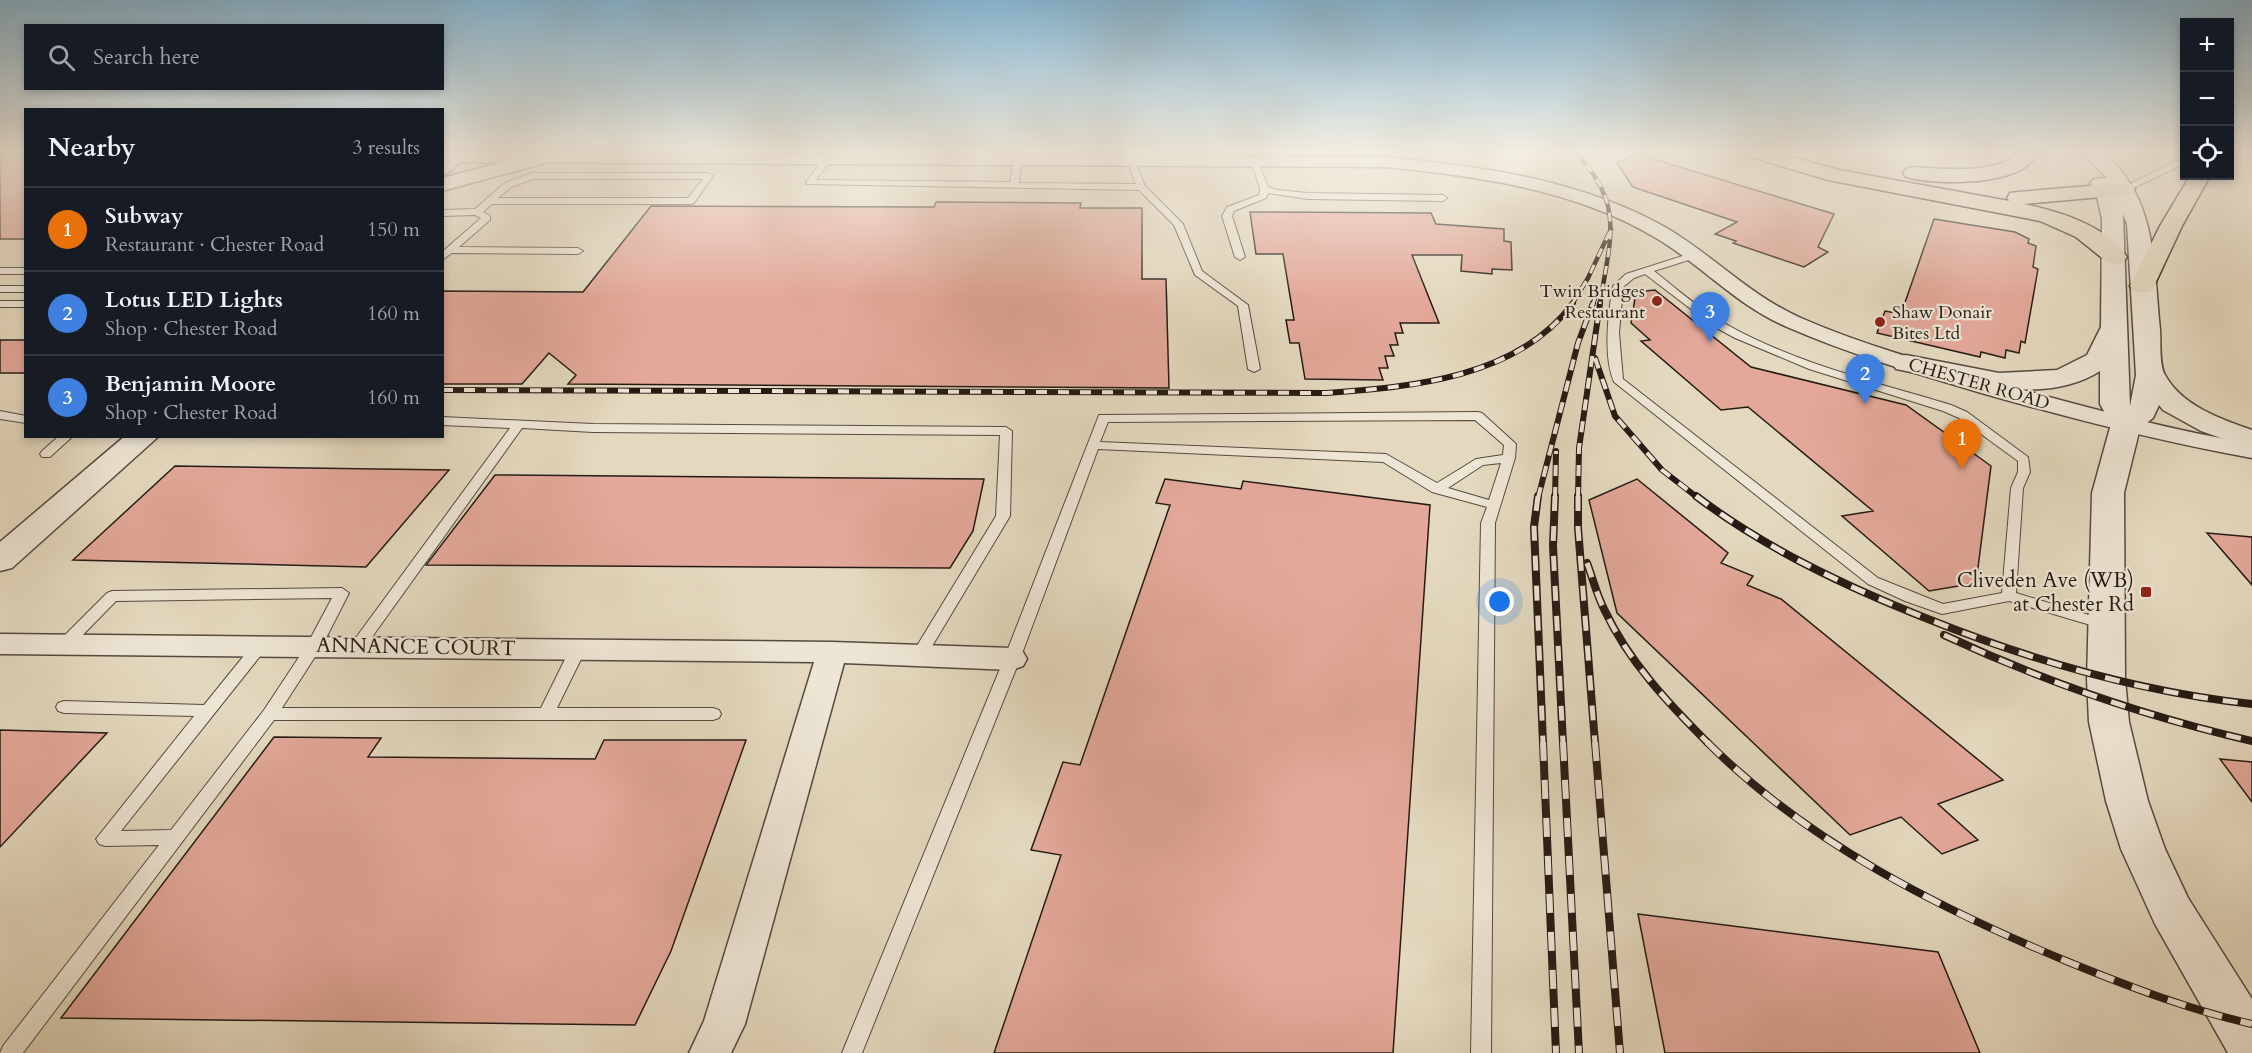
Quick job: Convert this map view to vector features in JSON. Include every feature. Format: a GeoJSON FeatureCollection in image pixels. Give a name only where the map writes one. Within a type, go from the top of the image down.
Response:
{"type":"FeatureCollection","features":[{"type":"Feature","properties":{"kind":"highway"},"geometry":{"type":"LineString","coordinates":[[1968,200],[2055,218],[2085,231],[2102,243],[2115,257]]}},
{"type":"Feature","properties":{"kind":"highway"},"geometry":{"type":"LineString","coordinates":[[2142,286],[2186,200]]}},
{"type":"Feature","properties":{"kind":"street","name":"CHESTER ROAD"},"geometry":{"type":"LineString","coordinates":[[1588,200],[1662,234],[1762,307],[1828,337],[1906,363],[2126,424],[2252,451]]}},
{"type":"Feature","properties":{"kind":"street"},"geometry":{"type":"LineString","coordinates":[[2115,200],[2113,219],[2114,404],[2126,424]]}},
{"type":"Feature","properties":{"kind":"street"},"geometry":{"type":"LineString","coordinates":[[2123,200],[2138,224],[2150,375],[2143,412],[2126,424],[2108,492],[2106,679],[2109,722],[2127,801],[2143,849],[2171,910],[2214,985],[2238,1021],[2252,1049]]}},
{"type":"Feature","properties":{"kind":"street"},"geometry":{"type":"LineString","coordinates":[[1906,363],[1999,381],[2061,378],[2084,369],[2098,360],[2115,325]]}},
{"type":"Feature","properties":{"kind":"street"},"geometry":{"type":"LineString","coordinates":[[2150,375],[2173,404],[2211,426],[2252,440]]}},
{"type":"Feature","properties":{"kind":"street"},"geometry":{"type":"LineString","coordinates":[[0,560],[142,438]]}},
{"type":"Feature","properties":{"kind":"street","name":"ANNANCE COURT"},"geometry":{"type":"LineString","coordinates":[[0,644],[832,652],[1012,659]]}},
{"type":"Feature","properties":{"kind":"street"},"geometry":{"type":"LineString","coordinates":[[710,1053],[724,1024],[832,652]]}},
{"type":"Feature","properties":{"kind":"lane"},"geometry":{"type":"LineString","coordinates":[[477,212],[490,201],[692,200]]}},
{"type":"Feature","properties":{"kind":"lane"},"geometry":{"type":"LineString","coordinates":[[1154,200],[1178,224],[1198,273],[1244,305],[1254,369]]}},
{"type":"Feature","properties":{"kind":"lane"},"geometry":{"type":"LineString","coordinates":[[1240,257],[1227,216],[1228,212],[1254,200]]}},
{"type":"Feature","properties":{"kind":"lane"},"geometry":{"type":"LineString","coordinates":[[444,213],[477,212],[487,218],[446,253]]}},
{"type":"Feature","properties":{"kind":"lane"},"geometry":{"type":"LineString","coordinates":[[446,253],[578,251]]}},
{"type":"Feature","properties":{"kind":"lane"},"geometry":{"type":"LineString","coordinates":[[1692,256],[1630,276],[1618,286],[1613,316],[1618,380],[1874,581],[1910,598],[1942,609],[2009,596],[2107,624]]}},
{"type":"Feature","properties":{"kind":"lane"},"geometry":{"type":"LineString","coordinates":[[0,271],[24,271]]}},
{"type":"Feature","properties":{"kind":"lane"},"geometry":{"type":"LineString","coordinates":[[1647,271],[1717,324],[1739,336],[1813,367],[1963,415],[2024,460],[2024,472],[2017,488],[2009,596]]}},
{"type":"Feature","properties":{"kind":"lane"},"geometry":{"type":"LineString","coordinates":[[0,289],[24,289]]}},
{"type":"Feature","properties":{"kind":"lane"},"geometry":{"type":"LineString","coordinates":[[0,304],[24,304]]}},
{"type":"Feature","properties":{"kind":"lane"},"geometry":{"type":"LineString","coordinates":[[0,415],[24,420]]}},
{"type":"Feature","properties":{"kind":"lane"},"geometry":{"type":"LineString","coordinates":[[852,1053],[1012,659],[1103,418],[1478,416],[1510,444],[1509,458],[1488,523],[1481,1053]]}},
{"type":"Feature","properties":{"kind":"lane"},"geometry":{"type":"LineString","coordinates":[[444,421],[593,428],[1006,431],[1003,516],[920,654]]}},
{"type":"Feature","properties":{"kind":"lane"},"geometry":{"type":"LineString","coordinates":[[357,647],[519,424]]}},
{"type":"Feature","properties":{"kind":"lane"},"geometry":{"type":"LineString","coordinates":[[46,454],[65,438]]}},
{"type":"Feature","properties":{"kind":"lane"},"geometry":{"type":"LineString","coordinates":[[1093,445],[1386,458],[1437,489],[1494,505]]}},
{"type":"Feature","properties":{"kind":"lane"},"geometry":{"type":"LineString","coordinates":[[1437,489],[1480,462],[1509,458]]}},
{"type":"Feature","properties":{"kind":"lane"},"geometry":{"type":"LineString","coordinates":[[10,1053],[270,714],[314,646],[342,592],[112,596],[65,644]]}},
{"type":"Feature","properties":{"kind":"lane"},"geometry":{"type":"LineString","coordinates":[[174,837],[105,839],[260,646]]}},
{"type":"Feature","properties":{"kind":"lane"},"geometry":{"type":"LineString","coordinates":[[546,714],[578,649]]}},
{"type":"Feature","properties":{"kind":"lane"},"geometry":{"type":"LineString","coordinates":[[64,707],[208,711]]}},
{"type":"Feature","properties":{"kind":"lane"},"geometry":{"type":"LineString","coordinates":[[270,714],[713,714]]}},
{"type":"Feature","properties":{"kind":"building"},"geometry":{"type":"Polygon","coordinates":[[[0,200],[24,200],[24,239],[0,239],[0,200]]]}},
{"type":"Feature","properties":{"kind":"building"},"geometry":{"type":"Polygon","coordinates":[[[1672,200],[1788,200],[1834,214],[1818,247],[1828,252],[1804,267],[1733,243],[1736,241],[1715,234],[1737,222],[1672,200]]]}},
{"type":"Feature","properties":{"kind":"building"},"geometry":{"type":"Polygon","coordinates":[[[936,202],[1081,203],[1080,208],[1142,208],[1142,279],[1166,279],[1169,388],[568,384],[576,375],[549,353],[522,384],[444,384],[444,291],[583,292],[651,206],[934,207],[936,202]]]}},
{"type":"Feature","properties":{"kind":"building"},"geometry":{"type":"Polygon","coordinates":[[[1250,212],[1431,213],[1436,224],[1504,229],[1504,241],[1511,242],[1512,270],[1492,269],[1492,274],[1461,271],[1462,255],[1412,255],[1439,323],[1400,323],[1403,333],[1395,333],[1398,345],[1390,345],[1394,356],[1385,356],[1388,368],[1379,368],[1383,380],[1305,379],[1299,343],[1290,343],[1286,320],[1294,320],[1283,254],[1256,254],[1250,212]]]}},
{"type":"Feature","properties":{"kind":"building"},"geometry":{"type":"Polygon","coordinates":[[[1934,219],[2015,232],[2029,239],[2028,243],[2036,246],[2033,267],[2038,269],[2025,343],[2021,341],[2019,353],[2006,350],[2005,358],[1981,352],[1980,357],[1877,333],[1885,311],[1901,314],[1934,219]]]}},
{"type":"Feature","properties":{"kind":"building"},"geometry":{"type":"Polygon","coordinates":[[[1655,290],[1751,367],[1906,405],[1991,466],[1976,583],[1929,591],[1842,516],[1873,511],[1748,407],[1721,410],[1641,341],[1650,340],[1631,323],[1636,292],[1655,290]]]}},
{"type":"Feature","properties":{"kind":"building"},"geometry":{"type":"Polygon","coordinates":[[[0,340],[24,340],[24,373],[0,373],[0,340]]]}},
{"type":"Feature","properties":{"kind":"building"},"geometry":{"type":"Polygon","coordinates":[[[175,466],[449,470],[366,567],[73,560],[175,466]]]}},
{"type":"Feature","properties":{"kind":"building"},"geometry":{"type":"Polygon","coordinates":[[[495,475],[984,479],[973,531],[950,568],[426,565],[495,475]]]}},
{"type":"Feature","properties":{"kind":"building"},"geometry":{"type":"Polygon","coordinates":[[[1165,479],[1241,489],[1243,481],[1430,505],[1393,1053],[994,1053],[1061,855],[1031,850],[1063,762],[1080,765],[1170,505],[1156,503],[1165,479]]]}},
{"type":"Feature","properties":{"kind":"building"},"geometry":{"type":"Polygon","coordinates":[[[1637,479],[1728,553],[1721,563],[1753,576],[1747,585],[1781,599],[2003,780],[1938,804],[1978,840],[1942,854],[1901,817],[1850,835],[1617,613],[1589,500],[1637,479]]]}},
{"type":"Feature","properties":{"kind":"building"},"geometry":{"type":"Polygon","coordinates":[[[2207,533],[2252,537],[2252,585],[2207,533]]]}},
{"type":"Feature","properties":{"kind":"building"},"geometry":{"type":"Polygon","coordinates":[[[0,730],[107,733],[0,847],[0,730]]]}},
{"type":"Feature","properties":{"kind":"building"},"geometry":{"type":"Polygon","coordinates":[[[274,737],[381,738],[368,757],[595,759],[604,740],[746,740],[671,951],[635,1025],[61,1018],[274,737]]]}},
{"type":"Feature","properties":{"kind":"building"},"geometry":{"type":"Polygon","coordinates":[[[2220,759],[2252,762],[2252,802],[2220,759]]]}},
{"type":"Feature","properties":{"kind":"building"},"geometry":{"type":"Polygon","coordinates":[[[1638,914],[1938,952],[1980,1053],[1665,1053],[1638,914]]]}},
{"type":"Feature","properties":{"kind":"railway"},"geometry":{"type":"LineString","coordinates":[[1606,200],[1610,231]]}},
{"type":"Feature","properties":{"kind":"railway"},"geometry":{"type":"LineString","coordinates":[[1572,304],[1588,278],[1610,231]]}},
{"type":"Feature","properties":{"kind":"railway"},"geometry":{"type":"LineString","coordinates":[[1600,304],[1610,231]]}},
{"type":"Feature","properties":{"kind":"railway"},"geometry":{"type":"LineString","coordinates":[[1593,304],[1596,295]]}},
{"type":"Feature","properties":{"kind":"railway"},"geometry":{"type":"LineString","coordinates":[[444,390],[1326,393],[1427,382],[1493,363],[1523,348],[1550,328],[1573,303]]}},
{"type":"Feature","properties":{"kind":"railway"},"geometry":{"type":"LineString","coordinates":[[1538,498],[1578,343],[1593,303]]}},
{"type":"Feature","properties":{"kind":"railway"},"geometry":{"type":"LineString","coordinates":[[1578,498],[1579,448],[1600,303]]}},
{"type":"Feature","properties":{"kind":"railway"},"geometry":{"type":"LineString","coordinates":[[1595,358],[1615,416],[1662,470],[1698,498]]}},
{"type":"Feature","properties":{"kind":"railway"},"geometry":{"type":"LineString","coordinates":[[1555,498],[1556,451]]}},
{"type":"Feature","properties":{"kind":"railway"},"geometry":{"type":"LineString","coordinates":[[1538,496],[1534,527],[1543,743]]}},
{"type":"Feature","properties":{"kind":"railway"},"geometry":{"type":"LineString","coordinates":[[1555,496],[1553,546],[1563,743]]}},
{"type":"Feature","properties":{"kind":"railway"},"geometry":{"type":"LineString","coordinates":[[1696,496],[1750,533],[1837,580],[1967,634],[2087,673],[2168,692],[2252,704]]}},
{"type":"Feature","properties":{"kind":"railway"},"geometry":{"type":"LineString","coordinates":[[1578,498],[1578,528],[1595,743]]}},
{"type":"Feature","properties":{"kind":"railway"},"geometry":{"type":"LineString","coordinates":[[1587,563],[1602,605],[1626,648],[1651,682],[1707,742]]}},
{"type":"Feature","properties":{"kind":"railway"},"geometry":{"type":"LineString","coordinates":[[1944,635],[2057,683],[2133,709],[2252,741]]}},
{"type":"Feature","properties":{"kind":"railway"},"geometry":{"type":"LineString","coordinates":[[1543,742],[1556,1053]]}},
{"type":"Feature","properties":{"kind":"railway"},"geometry":{"type":"LineString","coordinates":[[1563,742],[1579,1053]]}},
{"type":"Feature","properties":{"kind":"railway"},"geometry":{"type":"LineString","coordinates":[[1595,742],[1620,1053]]}},
{"type":"Feature","properties":{"kind":"railway"},"geometry":{"type":"LineString","coordinates":[[1707,742],[1788,812],[1832,842],[1925,896],[2022,942],[2115,981],[2183,1005],[2252,1024]]}},
{"type":"Feature","properties":{"kind":"place","name":"Twin Bridges Restaurant"},"geometry":{"type":"Point","coordinates":[1657,301]}},
{"type":"Feature","properties":{"kind":"place","name":"Shaw Donair Bites Ltd"},"geometry":{"type":"Point","coordinates":[1880,322]}},
{"type":"Feature","properties":{"kind":"place","name":"Benjamin Moore"},"geometry":{"type":"Point","coordinates":[1710,342]}},
{"type":"Feature","properties":{"kind":"place","name":"Lotus LED Lights"},"geometry":{"type":"Point","coordinates":[1865,404]}},
{"type":"Feature","properties":{"kind":"place","name":"Subway"},"geometry":{"type":"Point","coordinates":[1962,469]}},
{"type":"Feature","properties":{"kind":"place","name":"Cliveden Ave (WB) at Chester Rd"},"geometry":{"type":"Point","coordinates":[2146,592]}}]}
